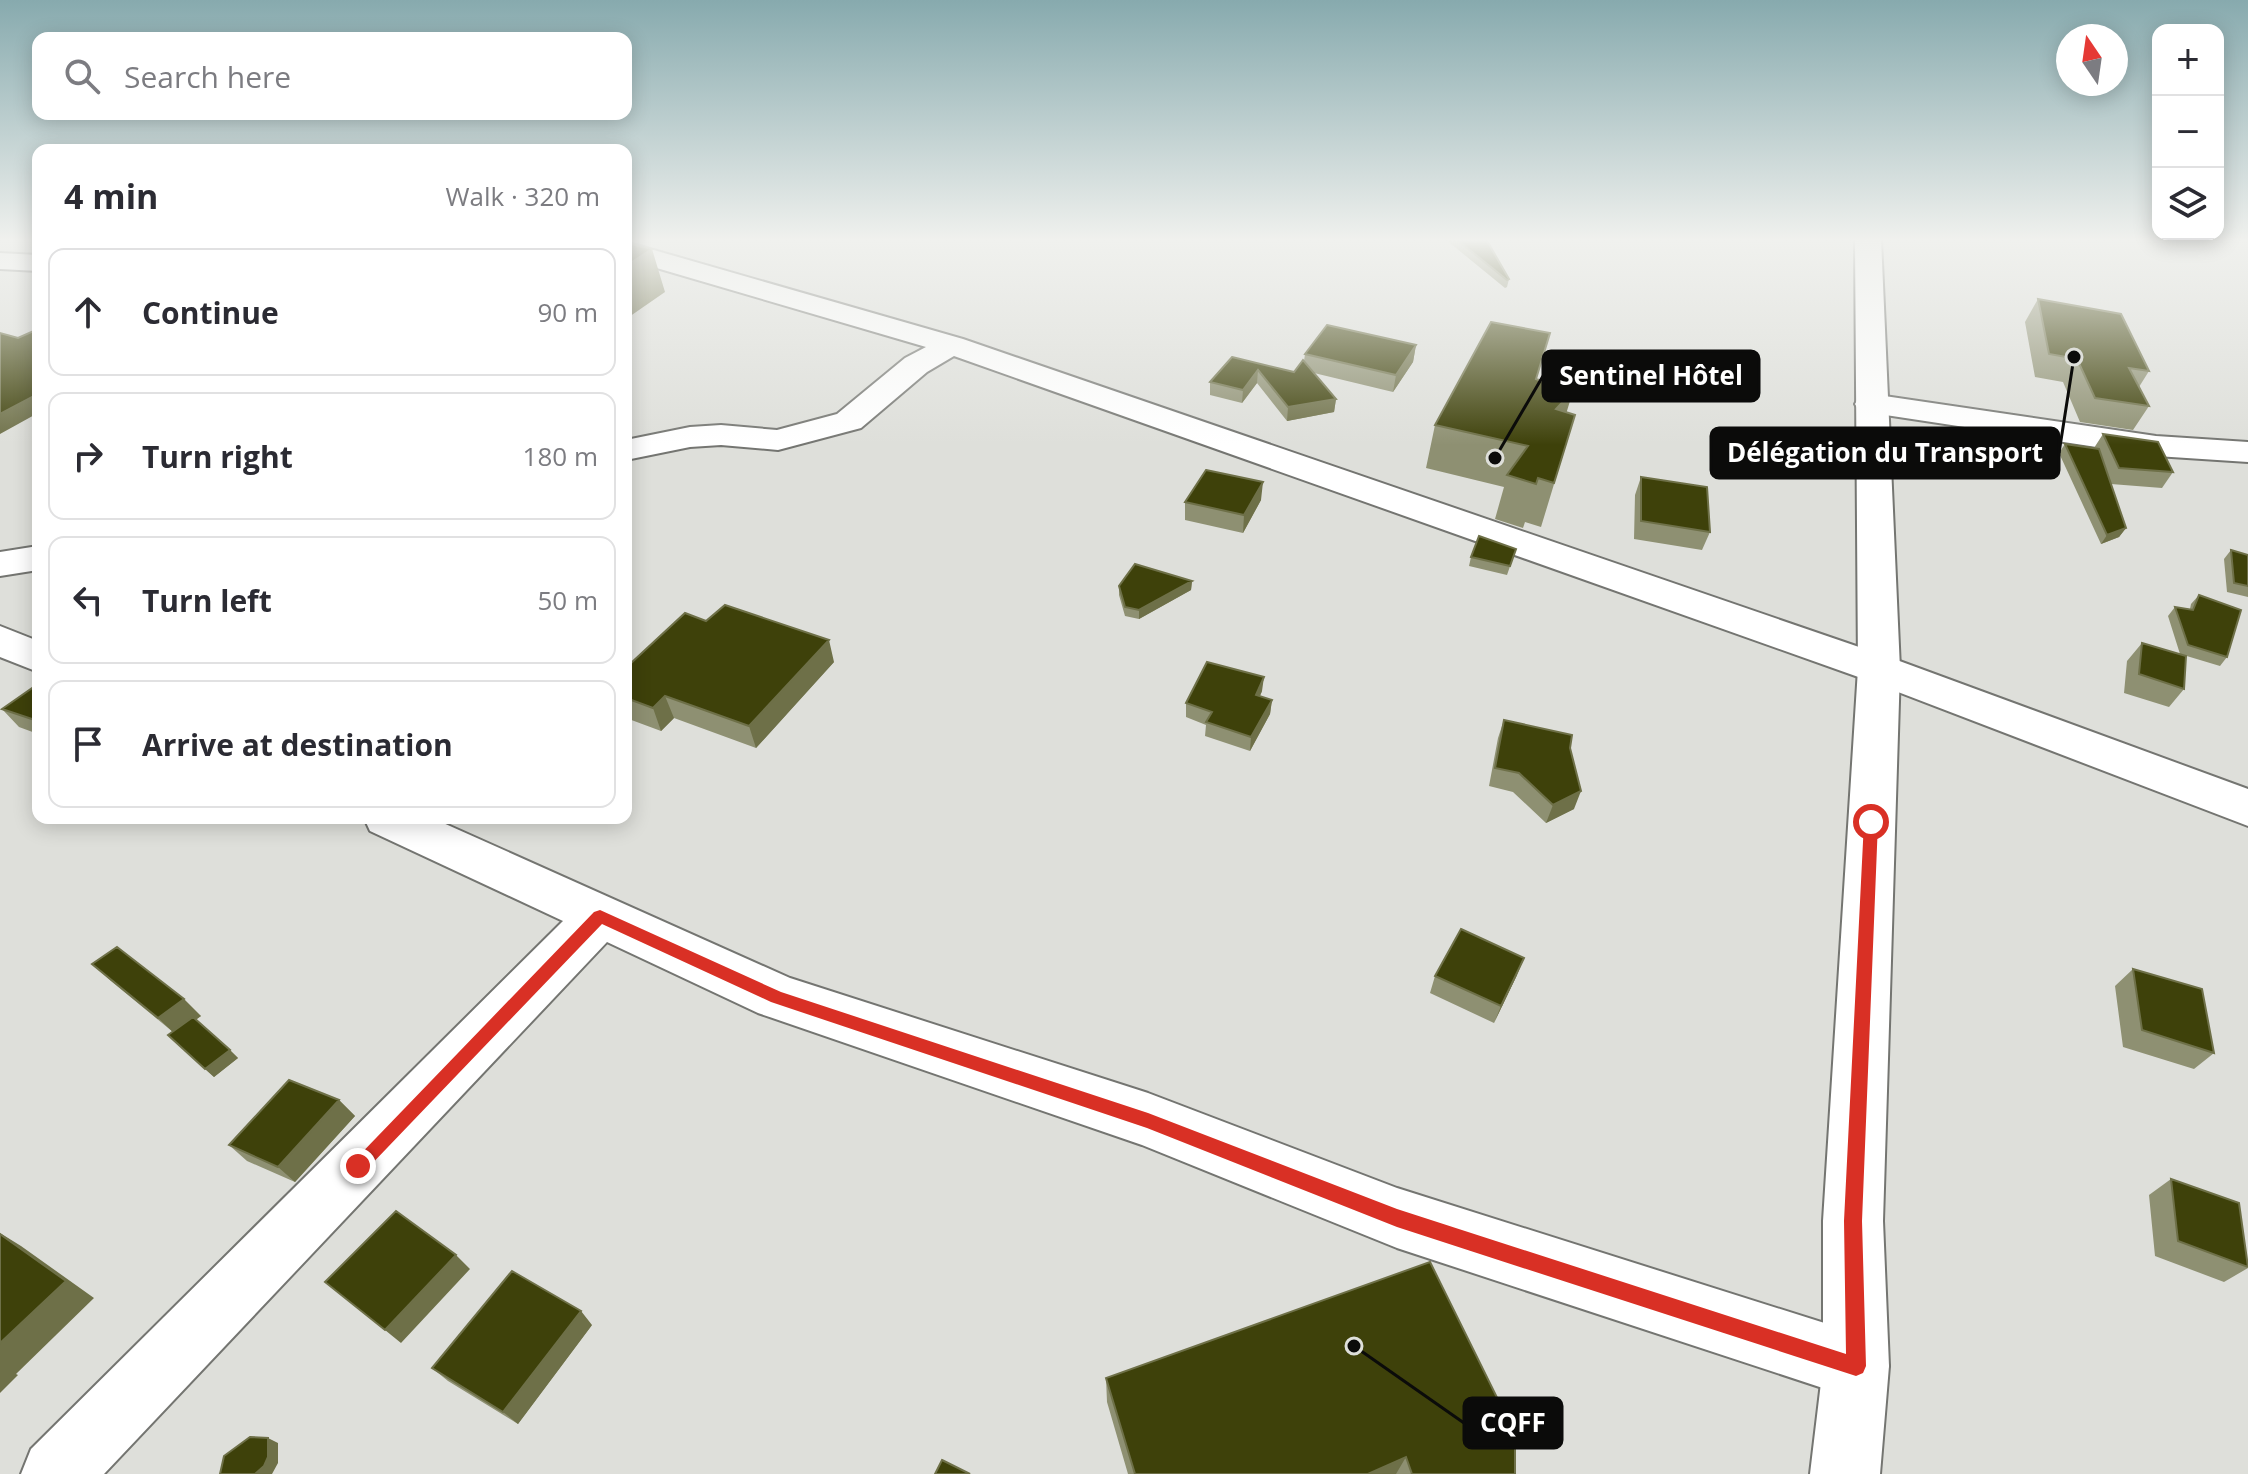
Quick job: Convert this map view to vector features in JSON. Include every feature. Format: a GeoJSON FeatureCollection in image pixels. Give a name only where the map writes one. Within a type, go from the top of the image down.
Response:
{"type":"FeatureCollection","features":[{"type":"Feature","properties":{"kind":"street"},"geometry":{"type":"LineString","coordinates":[[824,308],[952,345],[1879,669],[2248,808]]}},
{"type":"Feature","properties":{"kind":"street"},"geometry":{"type":"LineString","coordinates":[[1845,1474],[1856,1366],[1853,1221],[1879,669],[1871,308]]}},
{"type":"Feature","properties":{"kind":"street"},"geometry":{"type":"LineString","coordinates":[[632,448],[655,442],[706,436],[778,440],[849,421],[916,365],[952,345]]}},
{"type":"Feature","properties":{"kind":"street"},"geometry":{"type":"LineString","coordinates":[[1871,404],[2156,446],[2248,452]]}},
{"type":"Feature","properties":{"kind":"street"},"geometry":{"type":"LineString","coordinates":[[0,564],[32,559]]}},
{"type":"Feature","properties":{"kind":"street"},"geometry":{"type":"LineString","coordinates":[[0,640],[32,655]]}},
{"type":"Feature","properties":{"kind":"street"},"geometry":{"type":"LineString","coordinates":[[400,824],[777,997],[1148,1120],[1397,1218],[1856,1366]]}},
{"type":"Feature","properties":{"kind":"street"},"geometry":{"type":"LineString","coordinates":[[56,1474],[600,916]]}},
{"type":"Feature","properties":{"kind":"building"},"geometry":{"type":"Polygon","coordinates":[[[2040,308],[2087,308],[2121,314],[2149,371],[2129,368],[2149,406],[2095,398],[2077,359],[2049,354],[2040,308]]]}},
{"type":"Feature","properties":{"kind":"building"},"geometry":{"type":"Polygon","coordinates":[[[1491,322],[1550,333],[1536,379],[1573,391],[1556,409],[1575,415],[1554,483],[1538,478],[1536,484],[1507,475],[1528,446],[1435,425],[1491,322]]]}},
{"type":"Feature","properties":{"kind":"building"},"geometry":{"type":"Polygon","coordinates":[[[1327,325],[1416,345],[1396,375],[1305,354],[1327,325]]]}},
{"type":"Feature","properties":{"kind":"building"},"geometry":{"type":"Polygon","coordinates":[[[32,332],[32,397],[0,414],[0,333],[18,338],[32,332]]]}},
{"type":"Feature","properties":{"kind":"building"},"geometry":{"type":"Polygon","coordinates":[[[1232,357],[1294,372],[1303,360],[1336,399],[1288,407],[1258,370],[1243,390],[1210,382],[1232,357]]]}},
{"type":"Feature","properties":{"kind":"building"},"geometry":{"type":"Polygon","coordinates":[[[2103,434],[2158,442],[2173,472],[2119,468],[2103,434]]]}},
{"type":"Feature","properties":{"kind":"building"},"geometry":{"type":"Polygon","coordinates":[[[2065,444],[2099,449],[2126,528],[2107,535],[2065,444]]]}},
{"type":"Feature","properties":{"kind":"building"},"geometry":{"type":"Polygon","coordinates":[[[1206,470],[1263,482],[1244,515],[1185,502],[1206,470]]]}},
{"type":"Feature","properties":{"kind":"building"},"geometry":{"type":"Polygon","coordinates":[[[1641,477],[1707,487],[1710,532],[1641,521],[1641,477]]]}},
{"type":"Feature","properties":{"kind":"building"},"geometry":{"type":"Polygon","coordinates":[[[1479,536],[1516,549],[1510,566],[1471,557],[1479,536]]]}},
{"type":"Feature","properties":{"kind":"building"},"geometry":{"type":"Polygon","coordinates":[[[2231,550],[2248,555],[2248,586],[2234,583],[2231,550]]]}},
{"type":"Feature","properties":{"kind":"building"},"geometry":{"type":"Polygon","coordinates":[[[1135,564],[1192,581],[1139,610],[1125,607],[1119,586],[1135,564]]]}},
{"type":"Feature","properties":{"kind":"building"},"geometry":{"type":"Polygon","coordinates":[[[2199,595],[2241,610],[2227,657],[2188,645],[2175,607],[2193,610],[2199,595]]]}},
{"type":"Feature","properties":{"kind":"building"},"geometry":{"type":"Polygon","coordinates":[[[725,605],[829,640],[749,726],[665,696],[653,708],[632,700],[632,662],[685,613],[706,621],[725,605]]]}},
{"type":"Feature","properties":{"kind":"building"},"geometry":{"type":"Polygon","coordinates":[[[2142,643],[2186,656],[2184,689],[2139,674],[2142,643]]]}},
{"type":"Feature","properties":{"kind":"building"},"geometry":{"type":"Polygon","coordinates":[[[1207,662],[1264,677],[1256,695],[1272,700],[1251,737],[1206,722],[1212,712],[1186,703],[1207,662]]]}},
{"type":"Feature","properties":{"kind":"building"},"geometry":{"type":"Polygon","coordinates":[[[32,688],[32,719],[2,709],[32,688]]]}},
{"type":"Feature","properties":{"kind":"building"},"geometry":{"type":"Polygon","coordinates":[[[1504,720],[1572,735],[1570,748],[1581,791],[1553,805],[1519,773],[1495,768],[1504,720]]]}},
{"type":"Feature","properties":{"kind":"building"},"geometry":{"type":"Polygon","coordinates":[[[1461,929],[1524,958],[1501,1006],[1435,976],[1461,929]]]}},
{"type":"Feature","properties":{"kind":"building"},"geometry":{"type":"Polygon","coordinates":[[[117,947],[184,999],[158,1018],[92,964],[117,947]]]}},
{"type":"Feature","properties":{"kind":"building"},"geometry":{"type":"Polygon","coordinates":[[[2133,969],[2202,989],[2214,1053],[2142,1030],[2133,969]]]}},
{"type":"Feature","properties":{"kind":"building"},"geometry":{"type":"Polygon","coordinates":[[[193,1017],[230,1050],[205,1069],[168,1035],[193,1017]]]}},
{"type":"Feature","properties":{"kind":"building"},"geometry":{"type":"Polygon","coordinates":[[[289,1080],[339,1100],[278,1167],[229,1145],[289,1080]]]}},
{"type":"Feature","properties":{"kind":"building"},"geometry":{"type":"Polygon","coordinates":[[[2171,1179],[2239,1203],[2248,1267],[2178,1241],[2171,1179]]]}},
{"type":"Feature","properties":{"kind":"building"},"geometry":{"type":"Polygon","coordinates":[[[396,1211],[456,1255],[385,1330],[325,1282],[396,1211]]]}},
{"type":"Feature","properties":{"kind":"building"},"geometry":{"type":"Polygon","coordinates":[[[0,1234],[66,1281],[0,1343],[0,1234]]]}},
{"type":"Feature","properties":{"kind":"building"},"geometry":{"type":"Polygon","coordinates":[[[1430,1262],[1515,1434],[1515,1474],[1412,1474],[1406,1457],[1368,1474],[1135,1474],[1106,1378],[1430,1262]]]}},
{"type":"Feature","properties":{"kind":"building"},"geometry":{"type":"Polygon","coordinates":[[[512,1271],[581,1311],[503,1412],[432,1368],[512,1271]]]}},
{"type":"Feature","properties":{"kind":"building"},"geometry":{"type":"Polygon","coordinates":[[[250,1437],[268,1438],[268,1457],[264,1466],[255,1474],[220,1474],[224,1456],[250,1437]]]}},
{"type":"Feature","properties":{"kind":"building"},"geometry":{"type":"Polygon","coordinates":[[[942,1460],[970,1474],[935,1474],[942,1460]]]}},
{"type":"Feature","properties":{"kind":"place","name":"Délégation du Transport"},"geometry":{"type":"Point","coordinates":[2074,357]}},
{"type":"Feature","properties":{"kind":"place","name":"Sentinel Hôtel"},"geometry":{"type":"Point","coordinates":[1495,458]}},
{"type":"Feature","properties":{"kind":"place","name":"CQFF"},"geometry":{"type":"Point","coordinates":[1354,1346]}},
{"type":"Feature","properties":{"kind":"route"},"geometry":{"type":"LineString","coordinates":[[358,1166],[600,916],[777,997],[1148,1120],[1397,1218],[1856,1366],[1853,1221],[1871,822]]}}]}
